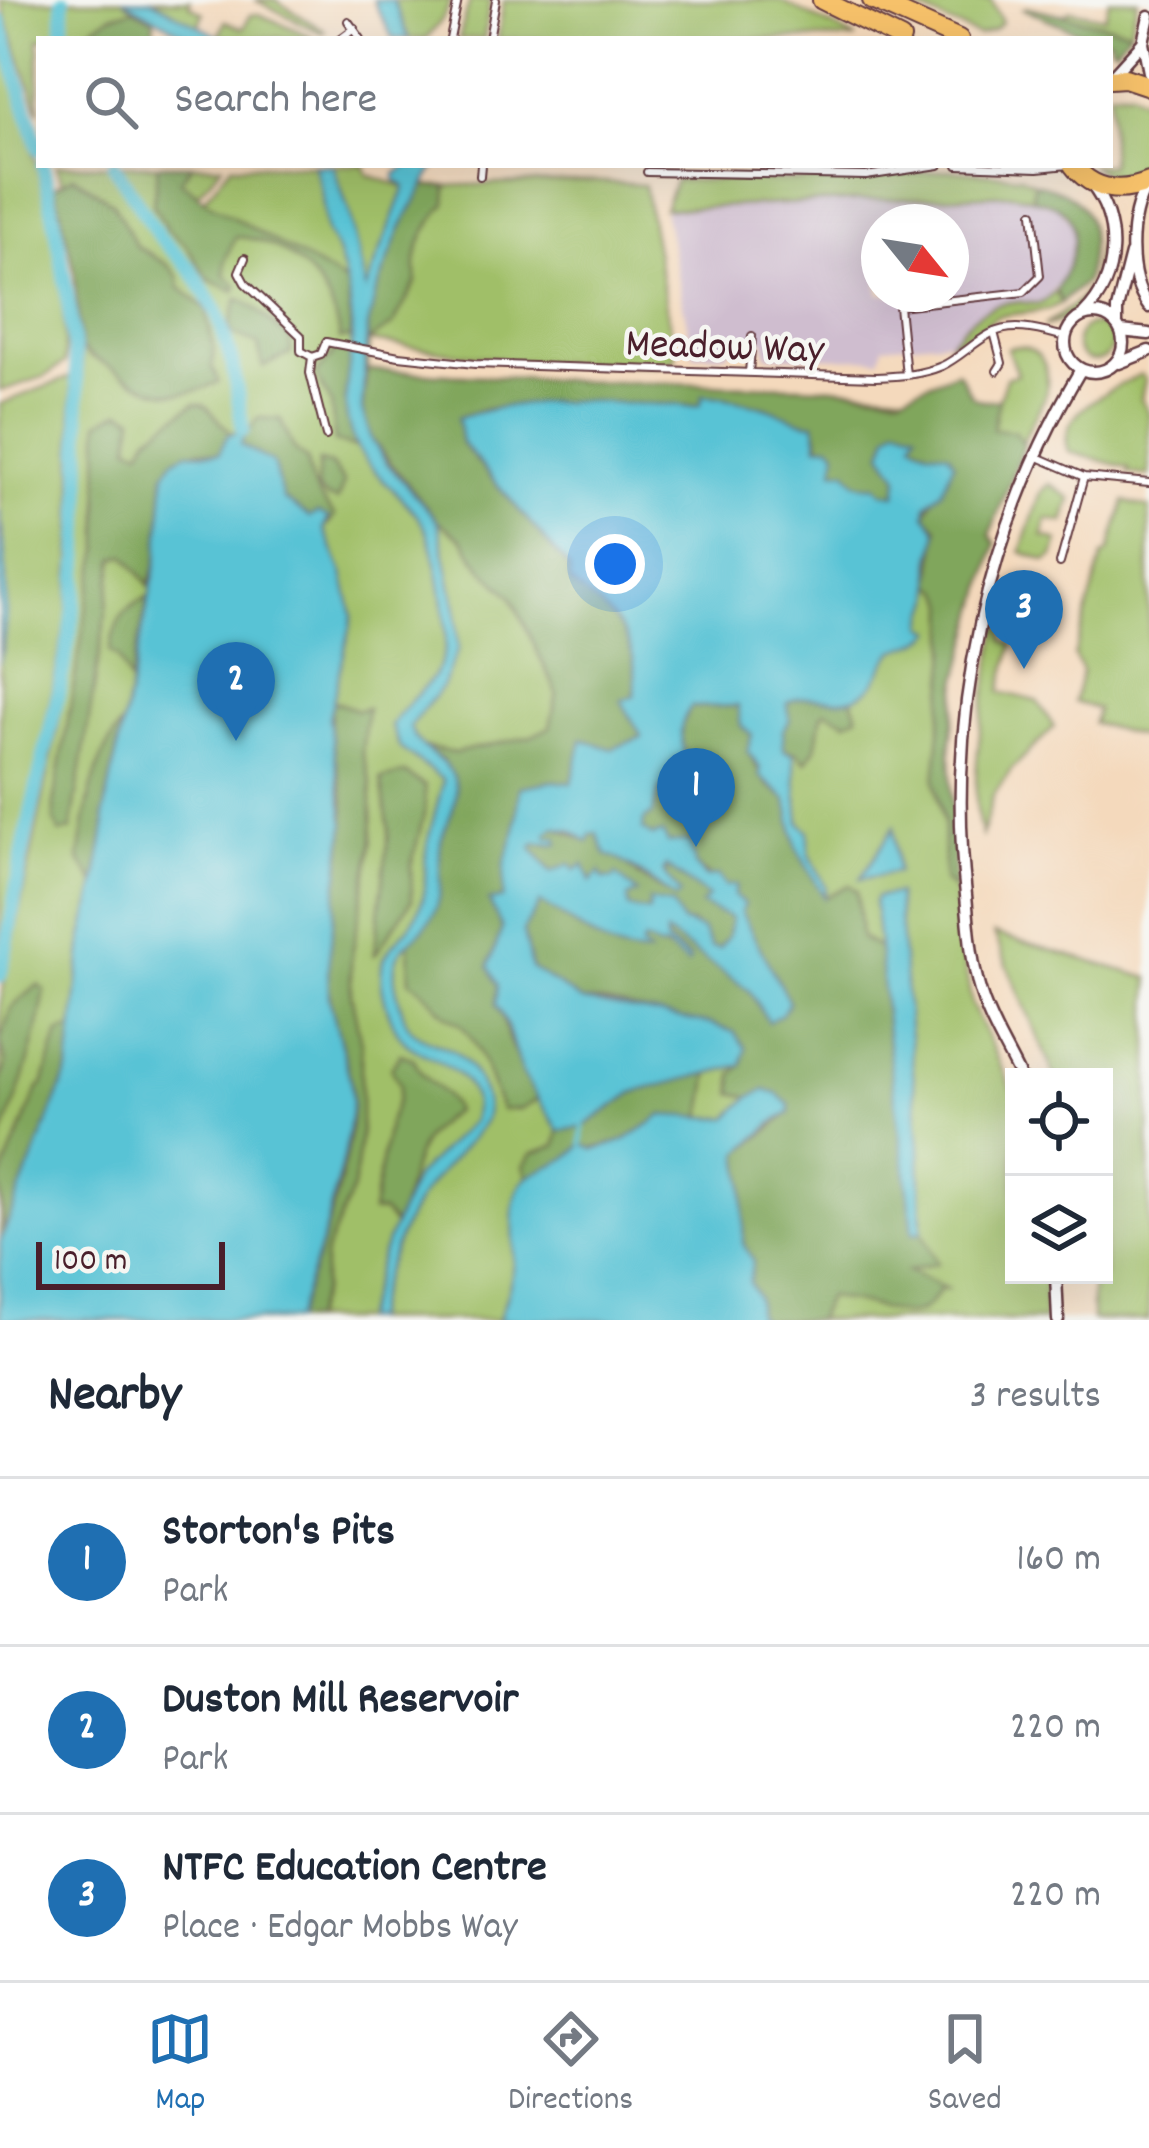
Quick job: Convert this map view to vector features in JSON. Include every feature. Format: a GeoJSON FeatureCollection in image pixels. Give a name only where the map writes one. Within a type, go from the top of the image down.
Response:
{"type":"FeatureCollection","features":[{"type":"Feature","properties":{"kind":"highway"},"geometry":{"type":"LineString","coordinates":[[822,0],[895,36]]}},
{"type":"Feature","properties":{"kind":"highway"},"geometry":{"type":"LineString","coordinates":[[872,0],[951,36]]}},
{"type":"Feature","properties":{"kind":"highway"},"geometry":{"type":"LineString","coordinates":[[1113,78],[1149,86]]}},
{"type":"Feature","properties":{"kind":"highway"},"geometry":{"type":"LineString","coordinates":[[1074,168],[1089,181],[1118,190],[1149,182]]}},
{"type":"Feature","properties":{"kind":"street"},"geometry":{"type":"LineString","coordinates":[[1149,16],[1143,42],[1149,72]]}},
{"type":"Feature","properties":{"kind":"street"},"geometry":{"type":"LineString","coordinates":[[1113,75],[1143,42]]}},
{"type":"Feature","properties":{"kind":"street"},"geometry":{"type":"LineString","coordinates":[[1089,181],[1109,212],[1112,242],[1103,289],[1065,337],[1067,353],[1092,372],[1149,352]]}},
{"type":"Feature","properties":{"kind":"street"},"geometry":{"type":"LineString","coordinates":[[1112,366],[1123,350],[1117,309],[1134,218],[1149,182]]}},
{"type":"Feature","properties":{"kind":"street"},"geometry":{"type":"LineString","coordinates":[[1132,245],[1139,291],[1149,307]]}},
{"type":"Feature","properties":{"kind":"street"},"geometry":{"type":"LineString","coordinates":[[1082,316],[1105,315],[1119,328],[1149,334]]}},
{"type":"Feature","properties":{"kind":"street"},"geometry":{"type":"LineString","coordinates":[[1015,1068],[977,979],[962,865],[959,784],[965,694],[976,637],[1035,456],[1081,368]]}},
{"type":"Feature","properties":{"kind":"street"},"geometry":{"type":"LineString","coordinates":[[1056,1284],[1058,1320]]}},
{"type":"Feature","properties":{"kind":"lane"},"geometry":{"type":"LineString","coordinates":[[451,36],[458,0]]}},
{"type":"Feature","properties":{"kind":"lane"},"geometry":{"type":"LineString","coordinates":[[490,36],[496,0]]}},
{"type":"Feature","properties":{"kind":"lane"},"geometry":{"type":"LineString","coordinates":[[480,176],[481,168]]}},
{"type":"Feature","properties":{"kind":"lane"},"geometry":{"type":"LineString","coordinates":[[647,172],[866,176],[919,168]]}},
{"type":"Feature","properties":{"kind":"lane"},"geometry":{"type":"LineString","coordinates":[[906,375],[899,306],[1024,292],[1040,276],[1033,213]]}},
{"type":"Feature","properties":{"kind":"lane"},"geometry":{"type":"LineString","coordinates":[[245,258],[239,272],[245,284],[301,336],[301,351],[312,357],[310,373],[326,436]]}},
{"type":"Feature","properties":{"kind":"lane"},"geometry":{"type":"LineString","coordinates":[[997,371],[1002,363],[994,332],[1038,330],[1065,337]]}},
{"type":"Feature","properties":{"kind":"lane","name":"Meadow Way"},"geometry":{"type":"LineString","coordinates":[[312,357],[321,354],[326,342],[399,356],[532,367],[906,375],[946,364],[994,332]]}},
{"type":"Feature","properties":{"kind":"lane"},"geometry":{"type":"LineString","coordinates":[[748,373],[752,336]]}},
{"type":"Feature","properties":{"kind":"lane"},"geometry":{"type":"LineString","coordinates":[[1035,456],[1084,477],[1149,483]]}},
{"type":"Feature","properties":{"kind":"lane"},"geometry":{"type":"LineString","coordinates":[[1060,563],[1084,477]]}},
{"type":"Feature","properties":{"kind":"shaded area"},"geometry":{"type":"Polygon","coordinates":[[[1012,194],[1060,208],[1073,227],[1065,275],[1042,303],[1012,302],[986,309],[951,340],[884,346],[880,359],[767,356],[764,340],[737,337],[728,354],[693,355],[664,209],[1012,194]]]}},
{"type":"Feature","properties":{"kind":"green space"},"geometry":{"type":"Polygon","coordinates":[[[0,0],[123,0],[134,9],[112,15],[87,31],[87,36],[36,36],[36,103],[0,0]]]}},
{"type":"Feature","properties":{"kind":"green space"},"geometry":{"type":"Polygon","coordinates":[[[151,0],[190,0],[189,5],[203,13],[198,27],[151,0]]]}},
{"type":"Feature","properties":{"kind":"green space"},"geometry":{"type":"Polygon","coordinates":[[[255,0],[275,0],[325,31],[322,33],[255,0]]]}},
{"type":"Feature","properties":{"kind":"green space"},"geometry":{"type":"Polygon","coordinates":[[[393,0],[451,0],[429,36],[408,36],[393,0]]]}},
{"type":"Feature","properties":{"kind":"green space"},"geometry":{"type":"Polygon","coordinates":[[[470,0],[490,0],[484,36],[460,36],[470,0]]]}},
{"type":"Feature","properties":{"kind":"green space"},"geometry":{"type":"Polygon","coordinates":[[[504,0],[779,0],[851,36],[498,36],[504,0]]]}},
{"type":"Feature","properties":{"kind":"green space"},"geometry":{"type":"Polygon","coordinates":[[[898,0],[991,0],[1002,22],[978,36],[898,0]]]}},
{"type":"Feature","properties":{"kind":"green space"},"geometry":{"type":"Polygon","coordinates":[[[1109,0],[1138,0],[1130,30],[1062,15],[1071,10],[1105,17],[1109,0]]]}},
{"type":"Feature","properties":{"kind":"green space"},"geometry":{"type":"Polygon","coordinates":[[[134,9],[154,20],[153,36],[87,36],[87,31],[112,15],[134,9]]]}},
{"type":"Feature","properties":{"kind":"green space"},"geometry":{"type":"Polygon","coordinates":[[[1023,9],[1130,30],[1116,48],[1113,36],[1089,36],[1023,9]]]}},
{"type":"Feature","properties":{"kind":"green space"},"geometry":{"type":"Polygon","coordinates":[[[251,15],[310,36],[219,36],[225,21],[243,29],[251,15]]]}},
{"type":"Feature","properties":{"kind":"green space"},"geometry":{"type":"Polygon","coordinates":[[[0,43],[24,115],[54,245],[65,363],[44,377],[0,391],[0,43]]]}},
{"type":"Feature","properties":{"kind":"green space"},"geometry":{"type":"Polygon","coordinates":[[[1113,91],[1131,91],[1149,103],[1149,163],[1127,174],[1097,170],[1113,168],[1113,91]]]}},
{"type":"Feature","properties":{"kind":"green space"},"geometry":{"type":"Polygon","coordinates":[[[57,168],[158,168],[153,205],[168,231],[194,213],[229,168],[365,168],[368,175],[405,187],[593,181],[644,185],[676,359],[655,365],[514,361],[369,341],[368,370],[832,387],[992,401],[999,399],[1006,378],[1017,374],[1007,348],[1024,347],[1037,354],[1047,375],[1046,390],[990,535],[996,544],[958,682],[950,750],[950,828],[958,927],[972,1005],[1005,1074],[1005,1284],[1046,1284],[1044,1320],[0,1320],[0,1004],[58,726],[80,583],[85,466],[81,348],[90,357],[153,255],[136,246],[113,203],[75,177],[63,184],[57,168]]]}},
{"type":"Feature","properties":{"kind":"green space"},"geometry":{"type":"Polygon","coordinates":[[[158,168],[190,168],[180,181],[210,204],[348,284],[351,338],[340,339],[329,302],[290,256],[254,239],[235,237],[225,275],[237,286],[235,291],[209,280],[153,205],[158,168]]]}},
{"type":"Feature","properties":{"kind":"green space"},"geometry":{"type":"Polygon","coordinates":[[[190,168],[220,168],[199,194],[180,181],[190,168]]]}},
{"type":"Feature","properties":{"kind":"green space"},"geometry":{"type":"Polygon","coordinates":[[[951,170],[1021,176],[1034,183],[1032,198],[1012,194],[664,209],[675,180],[833,181],[951,170]]]}},
{"type":"Feature","properties":{"kind":"green space"},"geometry":{"type":"Polygon","coordinates":[[[74,176],[113,203],[136,246],[168,265],[178,276],[180,288],[207,309],[218,382],[187,393],[159,391],[81,348],[74,270],[55,186],[74,176]]]}},
{"type":"Feature","properties":{"kind":"green space"},"geometry":{"type":"Polygon","coordinates":[[[1034,183],[1054,188],[1081,205],[1090,230],[1085,282],[1061,303],[1056,290],[1070,259],[1072,226],[1060,208],[1032,198],[1034,183]]]}},
{"type":"Feature","properties":{"kind":"green space"},"geometry":{"type":"Polygon","coordinates":[[[424,186],[447,186],[446,204],[422,239],[417,281],[393,325],[368,341],[377,283],[424,186]]]}},
{"type":"Feature","properties":{"kind":"green space"},"geometry":{"type":"Polygon","coordinates":[[[1099,242],[1104,244],[1102,258],[1088,296],[1070,315],[1044,326],[1077,302],[1091,285],[1099,242]]]}},
{"type":"Feature","properties":{"kind":"green space"},"geometry":{"type":"Polygon","coordinates":[[[1056,290],[1061,303],[1048,310],[998,316],[948,346],[983,311],[1002,303],[1042,303],[1056,290]]]}},
{"type":"Feature","properties":{"kind":"green space"},"geometry":{"type":"Polygon","coordinates":[[[238,298],[290,338],[291,353],[263,367],[258,344],[232,334],[230,324],[238,298]]]}},
{"type":"Feature","properties":{"kind":"green space"},"geometry":{"type":"Polygon","coordinates":[[[1094,325],[1107,330],[1112,343],[1107,356],[1094,361],[1081,356],[1076,343],[1081,330],[1094,325]]]}},
{"type":"Feature","properties":{"kind":"green space"},"geometry":{"type":"Polygon","coordinates":[[[336,350],[351,353],[345,399],[355,447],[335,442],[331,403],[316,375],[336,350]]]}},
{"type":"Feature","properties":{"kind":"green space"},"geometry":{"type":"Polygon","coordinates":[[[367,370],[832,387],[901,395],[957,371],[975,398],[999,399],[993,429],[1014,431],[1024,443],[990,535],[996,544],[958,682],[950,750],[955,890],[944,881],[944,823],[935,781],[948,603],[932,584],[938,528],[926,515],[954,463],[913,441],[917,431],[898,425],[883,452],[899,476],[896,495],[880,491],[852,481],[832,464],[815,423],[704,395],[700,405],[651,408],[589,401],[484,409],[459,417],[462,444],[569,568],[571,583],[622,630],[636,676],[635,696],[622,700],[642,737],[612,749],[593,744],[577,760],[572,783],[520,787],[503,899],[490,901],[502,928],[489,966],[498,985],[496,1005],[510,1043],[540,1097],[522,1109],[502,1110],[468,1033],[410,981],[409,940],[436,901],[438,854],[456,790],[443,761],[423,747],[454,753],[532,736],[550,727],[557,693],[511,596],[483,569],[462,539],[438,521],[372,440],[362,410],[367,370]]]}},
{"type":"Feature","properties":{"kind":"green space"},"geometry":{"type":"Polygon","coordinates":[[[1141,374],[1145,380],[1141,399],[1149,413],[1149,476],[1069,452],[1070,425],[1078,413],[1141,374]]]}},
{"type":"Feature","properties":{"kind":"green space"},"geometry":{"type":"Polygon","coordinates":[[[71,377],[73,527],[67,616],[0,954],[0,404],[71,377]]]}},
{"type":"Feature","properties":{"kind":"green space"},"geometry":{"type":"Polygon","coordinates":[[[195,403],[205,405],[231,433],[219,453],[198,450],[165,473],[158,556],[149,586],[126,555],[115,558],[71,830],[60,833],[54,804],[100,550],[99,422],[121,411],[134,417],[130,446],[141,450],[149,436],[195,403]]]}},
{"type":"Feature","properties":{"kind":"green space"},"geometry":{"type":"Polygon","coordinates":[[[257,418],[280,419],[294,449],[307,460],[316,491],[335,516],[324,529],[318,513],[309,517],[283,499],[273,463],[240,444],[257,418]]]}},
{"type":"Feature","properties":{"kind":"green space"},"geometry":{"type":"Polygon","coordinates":[[[319,462],[331,465],[344,483],[337,501],[317,488],[319,462]]]}},
{"type":"Feature","properties":{"kind":"green space"},"geometry":{"type":"Polygon","coordinates":[[[1050,484],[1071,499],[1064,522],[1047,519],[1043,536],[1059,541],[1054,557],[1047,561],[1021,552],[1041,492],[1050,484]]]}},
{"type":"Feature","properties":{"kind":"green space"},"geometry":{"type":"Polygon","coordinates":[[[1125,501],[1149,508],[1149,739],[1093,723],[1097,709],[1074,702],[1082,671],[1074,656],[1103,556],[1109,552],[1125,501]]]}},
{"type":"Feature","properties":{"kind":"green space"},"geometry":{"type":"Polygon","coordinates":[[[147,598],[130,683],[118,657],[110,651],[112,641],[125,612],[147,598]]]}},
{"type":"Feature","properties":{"kind":"green space"},"geometry":{"type":"Polygon","coordinates":[[[1003,627],[1004,640],[1013,645],[1000,692],[1037,701],[1054,727],[1012,769],[993,796],[982,835],[976,790],[980,733],[998,628],[1003,627]]]}},
{"type":"Feature","properties":{"kind":"green space"},"geometry":{"type":"Polygon","coordinates":[[[797,697],[852,698],[858,716],[847,721],[826,711],[816,748],[806,762],[798,753],[784,750],[781,742],[787,702],[797,697]]]}},
{"type":"Feature","properties":{"kind":"green space"},"geometry":{"type":"Polygon","coordinates":[[[333,701],[357,710],[367,708],[362,752],[371,783],[373,839],[351,960],[351,994],[361,1043],[361,1131],[353,1188],[325,1253],[322,1290],[311,1320],[295,1320],[332,1210],[351,1122],[350,1082],[328,973],[345,818],[331,731],[333,701]]]}},
{"type":"Feature","properties":{"kind":"green space"},"geometry":{"type":"Polygon","coordinates":[[[738,706],[752,735],[748,752],[767,784],[787,800],[797,849],[825,897],[849,885],[857,891],[861,938],[881,949],[892,1077],[914,1233],[922,1232],[937,1263],[908,1271],[949,1290],[940,1289],[921,1311],[898,1313],[827,1297],[816,1320],[763,1320],[757,1315],[757,1297],[749,1282],[753,1261],[743,1243],[740,1153],[790,1113],[766,1090],[750,1097],[733,1093],[733,1074],[742,1065],[734,1032],[582,1001],[531,968],[523,931],[540,902],[618,950],[647,954],[641,947],[644,940],[690,959],[666,941],[665,932],[749,990],[768,1021],[789,1001],[725,886],[642,830],[650,804],[664,788],[670,785],[683,794],[702,789],[675,761],[679,730],[691,707],[738,706]]]}},
{"type":"Feature","properties":{"kind":"green space"},"geometry":{"type":"Polygon","coordinates":[[[122,725],[104,812],[96,884],[79,860],[84,825],[103,755],[122,725]]]}},
{"type":"Feature","properties":{"kind":"green space"},"geometry":{"type":"Polygon","coordinates":[[[405,773],[425,786],[425,810],[411,867],[412,900],[374,956],[389,831],[381,779],[405,773]]]}},
{"type":"Feature","properties":{"kind":"green space"},"geometry":{"type":"Polygon","coordinates":[[[555,827],[587,841],[597,833],[640,877],[666,893],[666,865],[708,897],[705,904],[731,918],[728,936],[719,948],[711,947],[692,924],[680,923],[672,905],[642,913],[629,908],[627,898],[636,893],[600,873],[591,882],[586,872],[552,872],[532,848],[535,843],[550,845],[547,833],[555,827]]]}},
{"type":"Feature","properties":{"kind":"green space"},"geometry":{"type":"Polygon","coordinates":[[[994,934],[1149,978],[1149,1320],[1092,1320],[1092,1284],[1113,1284],[1113,1068],[1051,1068],[994,934]]]}},
{"type":"Feature","properties":{"kind":"green space"},"geometry":{"type":"Polygon","coordinates":[[[38,985],[45,990],[37,1030],[0,1143],[0,1083],[6,1064],[0,1041],[11,1008],[38,985]]]}},
{"type":"Feature","properties":{"kind":"green space"},"geometry":{"type":"Polygon","coordinates":[[[75,1031],[69,1069],[4,1232],[0,1182],[43,1085],[59,1033],[75,1031]]]}},
{"type":"Feature","properties":{"kind":"green space"},"geometry":{"type":"Polygon","coordinates":[[[400,1054],[414,1059],[455,1111],[426,1136],[419,1149],[394,1225],[383,1212],[372,1212],[400,1085],[391,1068],[400,1054]]]}},
{"type":"Feature","properties":{"kind":"green space"},"geometry":{"type":"Polygon","coordinates":[[[710,1071],[702,1119],[663,1115],[624,1141],[576,1153],[528,1177],[524,1166],[533,1153],[556,1146],[559,1131],[583,1127],[635,1092],[710,1071]]]}},
{"type":"Feature","properties":{"kind":"water"},"geometry":{"type":"Polygon","coordinates":[[[123,0],[151,0],[218,36],[189,36],[123,0]]]}},
{"type":"Feature","properties":{"kind":"water"},"geometry":{"type":"Polygon","coordinates":[[[373,0],[393,0],[408,36],[391,36],[373,0]]]}},
{"type":"Feature","properties":{"kind":"water"},"geometry":{"type":"Polygon","coordinates":[[[314,168],[334,168],[366,289],[405,187],[395,179],[396,174],[404,168],[434,168],[400,230],[375,296],[367,331],[362,410],[386,462],[438,521],[456,608],[458,649],[442,687],[410,726],[420,743],[450,770],[456,797],[441,842],[437,906],[399,953],[395,979],[411,1029],[461,1057],[478,1081],[486,1108],[483,1123],[410,1214],[372,1320],[362,1320],[381,1255],[415,1177],[472,1121],[474,1105],[465,1082],[402,1038],[382,989],[385,958],[423,898],[427,843],[443,780],[400,748],[391,726],[440,664],[445,626],[437,569],[424,526],[361,454],[348,423],[350,301],[326,230],[314,168]]]}},
{"type":"Feature","properties":{"kind":"water"},"geometry":{"type":"Polygon","coordinates":[[[703,395],[718,397],[815,423],[818,445],[831,444],[837,451],[834,470],[847,470],[859,483],[876,485],[883,492],[896,494],[899,476],[883,452],[898,425],[917,431],[913,441],[922,447],[949,453],[954,462],[942,491],[927,504],[926,515],[937,535],[931,563],[933,598],[925,626],[934,631],[896,651],[874,683],[855,697],[787,703],[790,720],[783,730],[784,750],[794,755],[800,822],[809,831],[809,853],[826,887],[824,897],[797,849],[787,800],[760,776],[760,768],[747,751],[752,735],[741,726],[738,706],[691,707],[684,719],[685,756],[675,761],[702,789],[699,799],[670,785],[660,790],[643,830],[653,836],[663,833],[668,843],[691,841],[695,865],[705,877],[719,876],[725,886],[736,885],[734,896],[744,904],[741,912],[789,1002],[782,1014],[768,1022],[749,990],[666,933],[666,942],[690,960],[688,964],[665,947],[644,941],[641,947],[649,954],[619,950],[540,903],[523,931],[531,968],[582,1001],[711,1024],[734,1032],[746,1048],[742,1065],[635,1092],[583,1127],[559,1131],[525,1077],[496,1005],[498,985],[489,966],[502,928],[489,901],[503,898],[520,787],[572,783],[582,739],[612,749],[642,737],[621,700],[635,696],[633,658],[612,618],[571,583],[569,568],[462,443],[458,418],[555,401],[700,405],[703,395]],[[555,827],[547,834],[557,837],[559,844],[535,843],[532,848],[551,872],[570,864],[575,870],[584,864],[591,881],[600,872],[603,879],[616,874],[637,893],[628,898],[629,908],[649,912],[649,901],[672,905],[681,922],[702,930],[711,947],[719,948],[728,936],[731,918],[701,905],[708,897],[666,866],[663,872],[680,894],[676,899],[606,855],[597,833],[588,842],[555,827]]]}},
{"type":"Feature","properties":{"kind":"water"},"geometry":{"type":"Polygon","coordinates":[[[243,430],[241,445],[273,463],[283,499],[309,517],[318,513],[328,518],[324,529],[343,573],[353,616],[329,718],[345,824],[328,967],[329,997],[352,1103],[324,1234],[295,1320],[0,1320],[0,1242],[69,1069],[83,937],[158,556],[165,473],[174,459],[188,452],[219,453],[227,436],[243,430]]]}},
{"type":"Feature","properties":{"kind":"water"},"geometry":{"type":"Polygon","coordinates":[[[0,510],[6,586],[0,663],[0,510]]]}},
{"type":"Feature","properties":{"kind":"water"},"geometry":{"type":"Polygon","coordinates":[[[894,827],[897,872],[860,879],[894,827]]]}},
{"type":"Feature","properties":{"kind":"water"},"geometry":{"type":"Polygon","coordinates":[[[897,894],[920,1147],[922,1232],[913,1233],[874,902],[876,897],[897,894]]]}},
{"type":"Feature","properties":{"kind":"water"},"geometry":{"type":"Polygon","coordinates":[[[765,1090],[790,1105],[790,1113],[740,1153],[743,1243],[753,1261],[749,1282],[757,1297],[757,1315],[763,1320],[499,1320],[514,1264],[516,1196],[526,1179],[568,1157],[582,1144],[595,1150],[624,1141],[663,1115],[728,1118],[765,1090]]]}},
{"type":"Feature","properties":{"kind":"waterway"},"geometry":{"type":"LineString","coordinates":[[63,0],[63,36]]}},
{"type":"Feature","properties":{"kind":"waterway"},"geometry":{"type":"LineString","coordinates":[[0,21],[36,139]]}},
{"type":"Feature","properties":{"kind":"waterway"},"geometry":{"type":"LineString","coordinates":[[0,976],[63,672],[79,564],[81,464],[75,363],[44,168]]}},
{"type":"Feature","properties":{"kind":"waterway"},"geometry":{"type":"LineString","coordinates":[[116,168],[159,237],[191,269],[217,312],[233,366],[243,430]]}},
{"type":"Feature","properties":{"kind":"waterway"},"geometry":{"type":"LineString","coordinates":[[582,1144],[583,1127]]}},
{"type":"Feature","properties":{"kind":"place","name":"NTFC Education Centre"},"geometry":{"type":"Point","coordinates":[1024,669]}},
{"type":"Feature","properties":{"kind":"place","name":"Duston Mill Reservoir"},"geometry":{"type":"Point","coordinates":[236,741]}},
{"type":"Feature","properties":{"kind":"place","name":"Storton's Pits"},"geometry":{"type":"Point","coordinates":[696,847]}}]}
